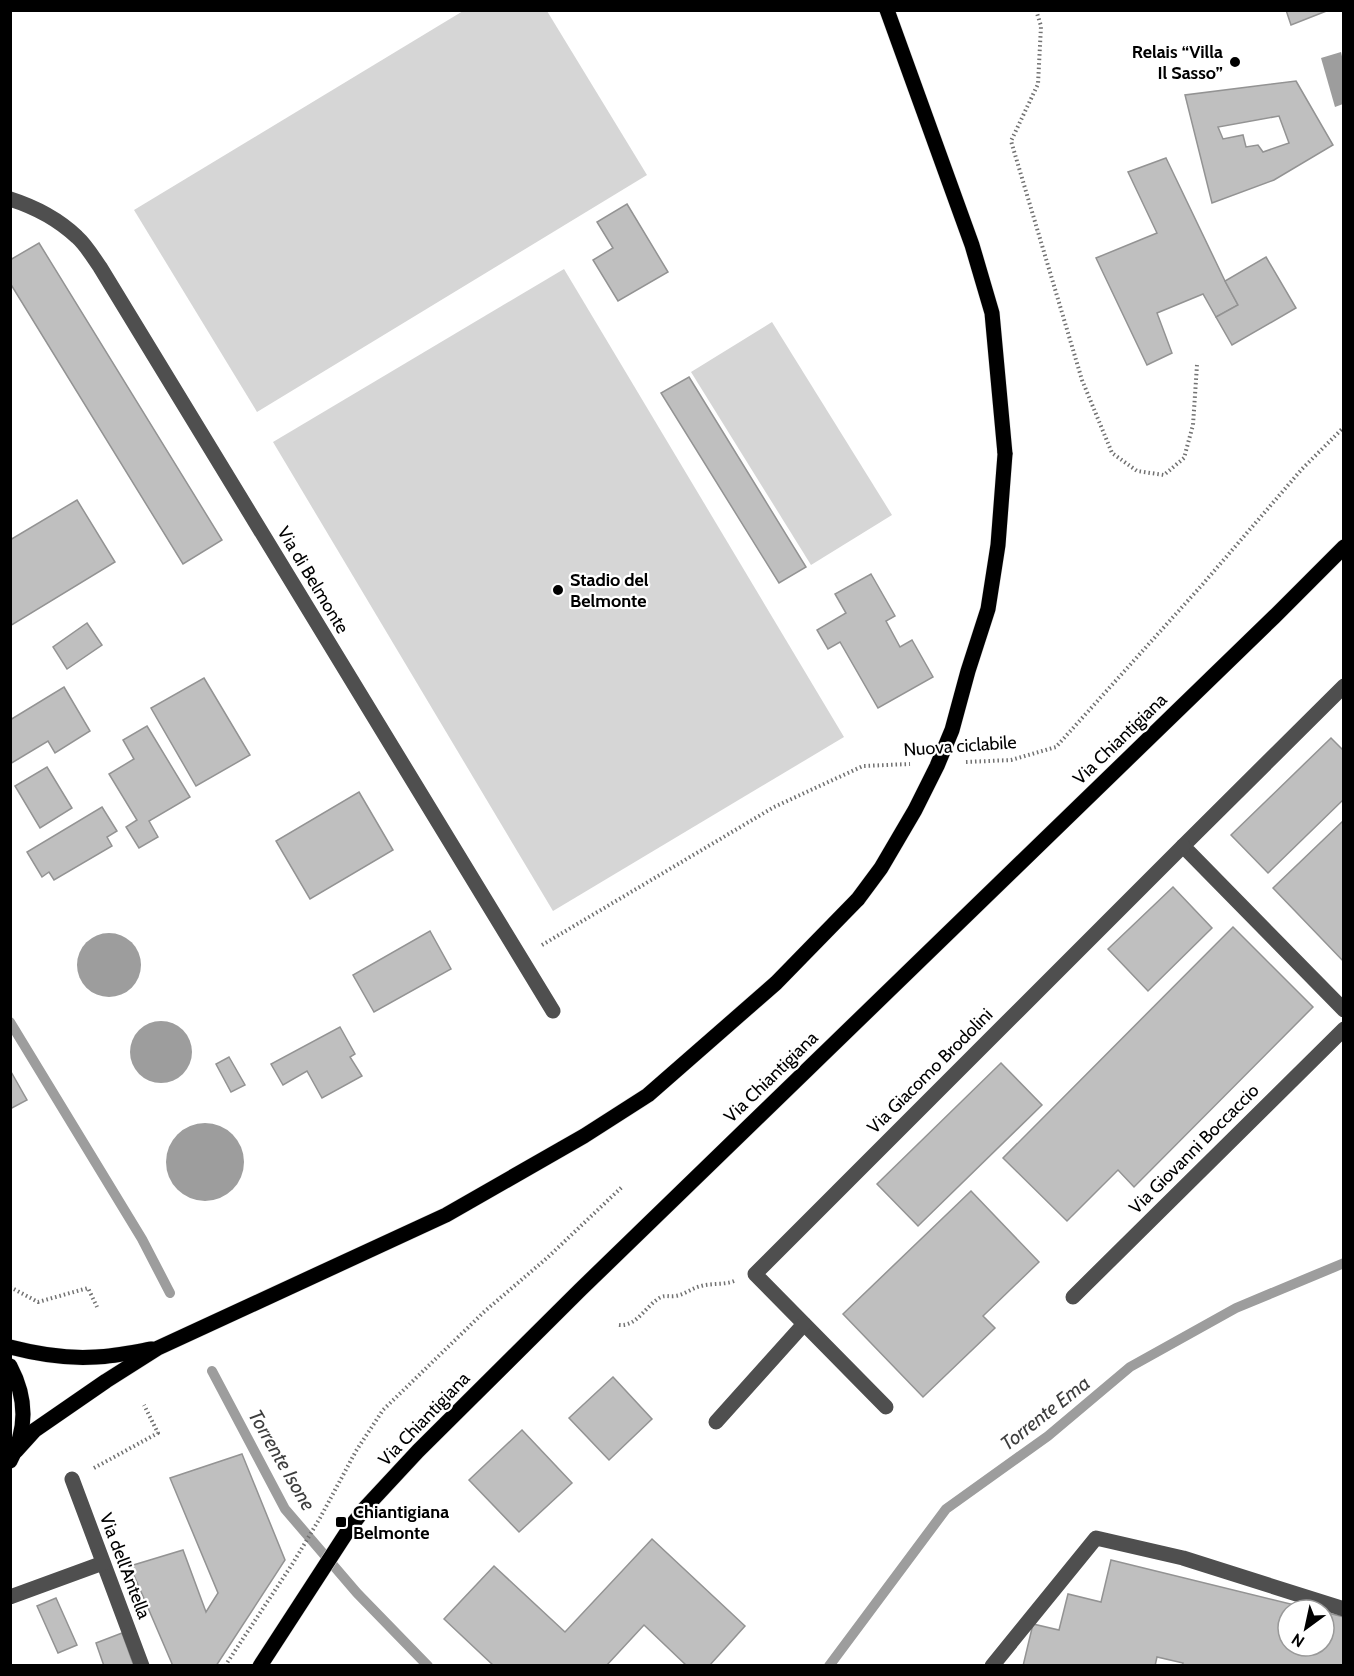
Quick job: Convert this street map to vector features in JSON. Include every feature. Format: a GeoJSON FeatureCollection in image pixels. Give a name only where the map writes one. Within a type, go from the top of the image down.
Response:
{"type":"FeatureCollection","features":[{"type":"Feature","properties":{"kind":"main road"},"geometry":{"type":"LineString","coordinates":[[13,1456],[35,1431],[106,1381],[160,1347],[446,1215],[584,1136],[648,1095],[776,983],[858,899],[881,868],[915,810],[952,730],[988,609],[998,545],[1005,454],[992,313],[972,245],[887,10]]}},
{"type":"Feature","properties":{"kind":"main road","name":"Via Chiantigiana"},"geometry":{"type":"LineString","coordinates":[[260,1665],[342,1539],[365,1508],[418,1451],[580,1290],[1344,547]]}},
{"type":"Feature","properties":{"kind":"main road"},"geometry":{"type":"LineString","coordinates":[[10,1347],[48,1354],[96,1357],[160,1347]]}},
{"type":"Feature","properties":{"kind":"main road"},"geometry":{"type":"LineString","coordinates":[[10,1366],[19,1383],[24,1417],[22,1432],[13,1456]]}},
{"type":"Feature","properties":{"kind":"street","name":"Via di Belmonte"},"geometry":{"type":"LineString","coordinates":[[10,199],[33,206],[58,221],[78,238],[100,267],[553,1011]]}},
{"type":"Feature","properties":{"kind":"street","name":"Via Giacomo Brodolini"},"geometry":{"type":"LineString","coordinates":[[755,1274],[1344,686]]}},
{"type":"Feature","properties":{"kind":"street"},"geometry":{"type":"LineString","coordinates":[[1183,846],[1344,1010]]}},
{"type":"Feature","properties":{"kind":"street","name":"Via Giovanni Boccaccio"},"geometry":{"type":"LineString","coordinates":[[1073,1297],[1344,1029]]}},
{"type":"Feature","properties":{"kind":"street"},"geometry":{"type":"LineString","coordinates":[[755,1274],[886,1407]]}},
{"type":"Feature","properties":{"kind":"street"},"geometry":{"type":"LineString","coordinates":[[716,1422],[804,1324]]}},
{"type":"Feature","properties":{"kind":"street","name":"Via dell'Antella"},"geometry":{"type":"LineString","coordinates":[[72,1479],[142,1665]]}},
{"type":"Feature","properties":{"kind":"street"},"geometry":{"type":"LineString","coordinates":[[992,1665],[1096,1538],[1183,1558],[1344,1609]]}},
{"type":"Feature","properties":{"kind":"street"},"geometry":{"type":"LineString","coordinates":[[10,1597],[103,1563]]}},
{"type":"Feature","properties":{"kind":"path"},"geometry":{"type":"LineString","coordinates":[[1036,10],[1041,26],[1038,84],[1011,141],[1082,380],[1112,453],[1137,471],[1164,475],[1184,458],[1194,425],[1197,365]]}},
{"type":"Feature","properties":{"kind":"path","name":"Nuova ciclabile"},"geometry":{"type":"LineString","coordinates":[[965,762],[1011,759],[1056,747],[1202,585],[1302,469],[1344,427]]}},
{"type":"Feature","properties":{"kind":"path","name":"Nuova ciclabile"},"geometry":{"type":"LineString","coordinates":[[520,958],[774,807],[863,766],[920,764]]}},
{"type":"Feature","properties":{"kind":"path"},"geometry":{"type":"LineString","coordinates":[[225,1665],[293,1563],[356,1451],[383,1410],[485,1311],[547,1258],[623,1186]]}},
{"type":"Feature","properties":{"kind":"path"},"geometry":{"type":"LineString","coordinates":[[619,1325],[624,1326],[632,1322],[653,1302],[664,1296],[674,1297],[703,1285],[728,1284],[755,1274]]}},
{"type":"Feature","properties":{"kind":"path"},"geometry":{"type":"LineString","coordinates":[[10,1287],[38,1302],[88,1288],[97,1307]]}},
{"type":"Feature","properties":{"kind":"path"},"geometry":{"type":"LineString","coordinates":[[72,1479],[158,1433],[144,1405]]}},
{"type":"Feature","properties":{"kind":"shaded area"},"geometry":{"type":"Polygon","coordinates":[[[463,11],[547,11],[647,175],[257,412],[134,210],[463,11]]]}},
{"type":"Feature","properties":{"kind":"shaded area"},"geometry":{"type":"Polygon","coordinates":[[[1341,52],[1343,104],[1335,107],[1321,58],[1341,52]]]}},
{"type":"Feature","properties":{"kind":"shaded area","name":"Stadio del Belmonte"},"geometry":{"type":"Polygon","coordinates":[[[564,269],[844,737],[553,911],[273,442],[564,269]]]}},
{"type":"Feature","properties":{"kind":"shaded area"},"geometry":{"type":"Polygon","coordinates":[[[772,322],[892,515],[811,565],[691,372],[772,322]]]}},
{"type":"Feature","properties":{"kind":"shaded area"},"geometry":{"type":"Polygon","coordinates":[[[103,933],[115,933],[132,942],[139,953],[141,965],[139,977],[132,988],[115,997],[103,997],[91,992],[82,983],[77,971],[77,959],[82,947],[91,938],[103,933]]]}},
{"type":"Feature","properties":{"kind":"shaded area"},"geometry":{"type":"Polygon","coordinates":[[[155,1021],[167,1021],[183,1030],[190,1040],[192,1052],[190,1064],[183,1074],[167,1083],[155,1083],[144,1078],[135,1069],[130,1058],[130,1046],[135,1035],[144,1026],[155,1021]]]}},
{"type":"Feature","properties":{"kind":"shaded area"},"geometry":{"type":"Polygon","coordinates":[[[205,1123],[220,1126],[237,1140],[244,1162],[241,1177],[227,1194],[205,1201],[190,1198],[173,1184],[166,1162],[169,1147],[183,1130],[205,1123]]]}},
{"type":"Feature","properties":{"kind":"building"},"geometry":{"type":"Polygon","coordinates":[[[1286,10],[1329,10],[1291,25],[1286,10]]]}},
{"type":"Feature","properties":{"kind":"building"},"geometry":{"type":"Polygon","coordinates":[[[1296,81],[1333,145],[1274,180],[1212,203],[1185,95],[1296,81]],[[1279,116],[1218,127],[1223,139],[1243,135],[1246,147],[1258,145],[1263,152],[1289,143],[1279,116]]]}},
{"type":"Feature","properties":{"kind":"building"},"geometry":{"type":"Polygon","coordinates":[[[1166,158],[1238,305],[1216,317],[1203,294],[1157,313],[1172,353],[1147,365],[1096,258],[1157,233],[1128,172],[1166,158]]]}},
{"type":"Feature","properties":{"kind":"building"},"geometry":{"type":"Polygon","coordinates":[[[627,204],[668,272],[618,301],[593,260],[613,248],[597,222],[627,204]]]}},
{"type":"Feature","properties":{"kind":"building"},"geometry":{"type":"Polygon","coordinates":[[[39,243],[222,540],[183,564],[10,283],[10,260],[39,243]]]}},
{"type":"Feature","properties":{"kind":"building"},"geometry":{"type":"Polygon","coordinates":[[[1266,257],[1296,308],[1232,345],[1216,317],[1238,305],[1225,281],[1266,257]]]}},
{"type":"Feature","properties":{"kind":"building"},"geometry":{"type":"Polygon","coordinates":[[[689,377],[806,567],[779,583],[661,393],[689,377]]]}},
{"type":"Feature","properties":{"kind":"building"},"geometry":{"type":"Polygon","coordinates":[[[77,500],[115,562],[10,626],[10,540],[77,500]]]}},
{"type":"Feature","properties":{"kind":"building"},"geometry":{"type":"Polygon","coordinates":[[[871,574],[895,616],[886,621],[900,647],[912,640],[933,677],[878,708],[840,642],[828,649],[817,630],[846,613],[835,594],[871,574]]]}},
{"type":"Feature","properties":{"kind":"building"},"geometry":{"type":"Polygon","coordinates":[[[87,623],[102,645],[67,669],[53,647],[87,623]]]}},
{"type":"Feature","properties":{"kind":"building"},"geometry":{"type":"Polygon","coordinates":[[[204,678],[250,755],[196,786],[151,708],[204,678]]]}},
{"type":"Feature","properties":{"kind":"building"},"geometry":{"type":"Polygon","coordinates":[[[64,687],[90,731],[55,753],[48,741],[10,764],[10,720],[64,687]]]}},
{"type":"Feature","properties":{"kind":"building"},"geometry":{"type":"Polygon","coordinates":[[[147,726],[190,797],[149,821],[158,837],[139,848],[126,827],[137,820],[109,774],[134,759],[123,740],[147,726]]]}},
{"type":"Feature","properties":{"kind":"building"},"geometry":{"type":"Polygon","coordinates":[[[1331,738],[1344,751],[1344,799],[1268,873],[1231,835],[1331,738]]]}},
{"type":"Feature","properties":{"kind":"building"},"geometry":{"type":"Polygon","coordinates":[[[47,767],[72,808],[40,828],[15,786],[47,767]]]}},
{"type":"Feature","properties":{"kind":"building"},"geometry":{"type":"Polygon","coordinates":[[[359,792],[393,850],[310,899],[276,841],[359,792]]]}},
{"type":"Feature","properties":{"kind":"building"},"geometry":{"type":"Polygon","coordinates":[[[102,807],[117,831],[107,837],[112,846],[54,880],[49,872],[42,877],[27,852],[102,807]]]}},
{"type":"Feature","properties":{"kind":"building"},"geometry":{"type":"Polygon","coordinates":[[[1344,820],[1344,962],[1273,888],[1344,820]]]}},
{"type":"Feature","properties":{"kind":"building"},"geometry":{"type":"Polygon","coordinates":[[[1173,887],[1212,928],[1148,991],[1108,949],[1173,887]]]}},
{"type":"Feature","properties":{"kind":"building"},"geometry":{"type":"Polygon","coordinates":[[[1233,927],[1313,1007],[1134,1187],[1118,1170],[1067,1221],[1003,1158],[1233,927]]]}},
{"type":"Feature","properties":{"kind":"building"},"geometry":{"type":"Polygon","coordinates":[[[430,931],[451,969],[374,1012],[353,975],[430,931]]]}},
{"type":"Feature","properties":{"kind":"building"},"geometry":{"type":"Polygon","coordinates":[[[340,1027],[355,1054],[350,1057],[362,1076],[322,1098],[307,1071],[283,1085],[271,1064],[340,1027]]]}},
{"type":"Feature","properties":{"kind":"building"},"geometry":{"type":"Polygon","coordinates":[[[229,1057],[245,1085],[231,1092],[216,1064],[229,1057]]]}},
{"type":"Feature","properties":{"kind":"building"},"geometry":{"type":"Polygon","coordinates":[[[1001,1063],[1042,1105],[918,1226],[877,1184],[1001,1063]]]}},
{"type":"Feature","properties":{"kind":"building"},"geometry":{"type":"Polygon","coordinates":[[[10,1070],[27,1100],[10,1109],[10,1070]]]}},
{"type":"Feature","properties":{"kind":"building"},"geometry":{"type":"Polygon","coordinates":[[[971,1191],[1039,1262],[983,1316],[995,1328],[923,1397],[843,1314],[971,1191]]]}},
{"type":"Feature","properties":{"kind":"building"},"geometry":{"type":"Polygon","coordinates":[[[613,1377],[652,1419],[609,1460],[569,1418],[613,1377]]]}},
{"type":"Feature","properties":{"kind":"building"},"geometry":{"type":"Polygon","coordinates":[[[522,1430],[572,1483],[519,1532],[469,1480],[522,1430]]]}},
{"type":"Feature","properties":{"kind":"building"},"geometry":{"type":"Polygon","coordinates":[[[242,1454],[285,1560],[216,1666],[173,1666],[130,1566],[183,1550],[206,1612],[218,1593],[170,1478],[242,1454]]]}},
{"type":"Feature","properties":{"kind":"building"},"geometry":{"type":"Polygon","coordinates":[[[652,1539],[745,1626],[709,1666],[687,1666],[644,1625],[606,1666],[494,1666],[444,1619],[494,1566],[565,1632],[652,1539]]]}},
{"type":"Feature","properties":{"kind":"building"},"geometry":{"type":"Polygon","coordinates":[[[1111,1560],[1276,1600],[1276,1658],[1336,1658],[1336,1615],[1344,1617],[1344,1666],[1182,1666],[1183,1663],[1157,1657],[1155,1666],[1023,1666],[1033,1624],[1059,1630],[1068,1594],[1101,1602],[1111,1560]]]}},
{"type":"Feature","properties":{"kind":"building"},"geometry":{"type":"Polygon","coordinates":[[[56,1598],[77,1645],[58,1653],[37,1606],[56,1598]]]}},
{"type":"Feature","properties":{"kind":"building"},"geometry":{"type":"Polygon","coordinates":[[[122,1633],[134,1666],[104,1666],[96,1643],[122,1633]]]}},
{"type":"Feature","properties":{"kind":"waterway","name":"Torrente Isone"},"geometry":{"type":"LineString","coordinates":[[10,1022],[142,1239],[170,1293]]}},
{"type":"Feature","properties":{"kind":"waterway","name":"Torrente Ema"},"geometry":{"type":"LineString","coordinates":[[829,1666],[946,1509],[1048,1436],[1130,1367],[1236,1308],[1344,1263]]}},
{"type":"Feature","properties":{"kind":"waterway","name":"Torrente Isone"},"geometry":{"type":"LineString","coordinates":[[212,1371],[285,1509],[357,1593],[428,1666]]}},
{"type":"Feature","properties":{"kind":"place","name":"Relais “Villa Il Sasso”"},"geometry":{"type":"Point","coordinates":[1235,62]}},
{"type":"Feature","properties":{"kind":"place","name":"Stadio del Belmonte"},"geometry":{"type":"Point","coordinates":[558,590]}},
{"type":"Feature","properties":{"kind":"place","name":"Chiantigiana Belmonte"},"geometry":{"type":"Point","coordinates":[341,1522]}}]}
